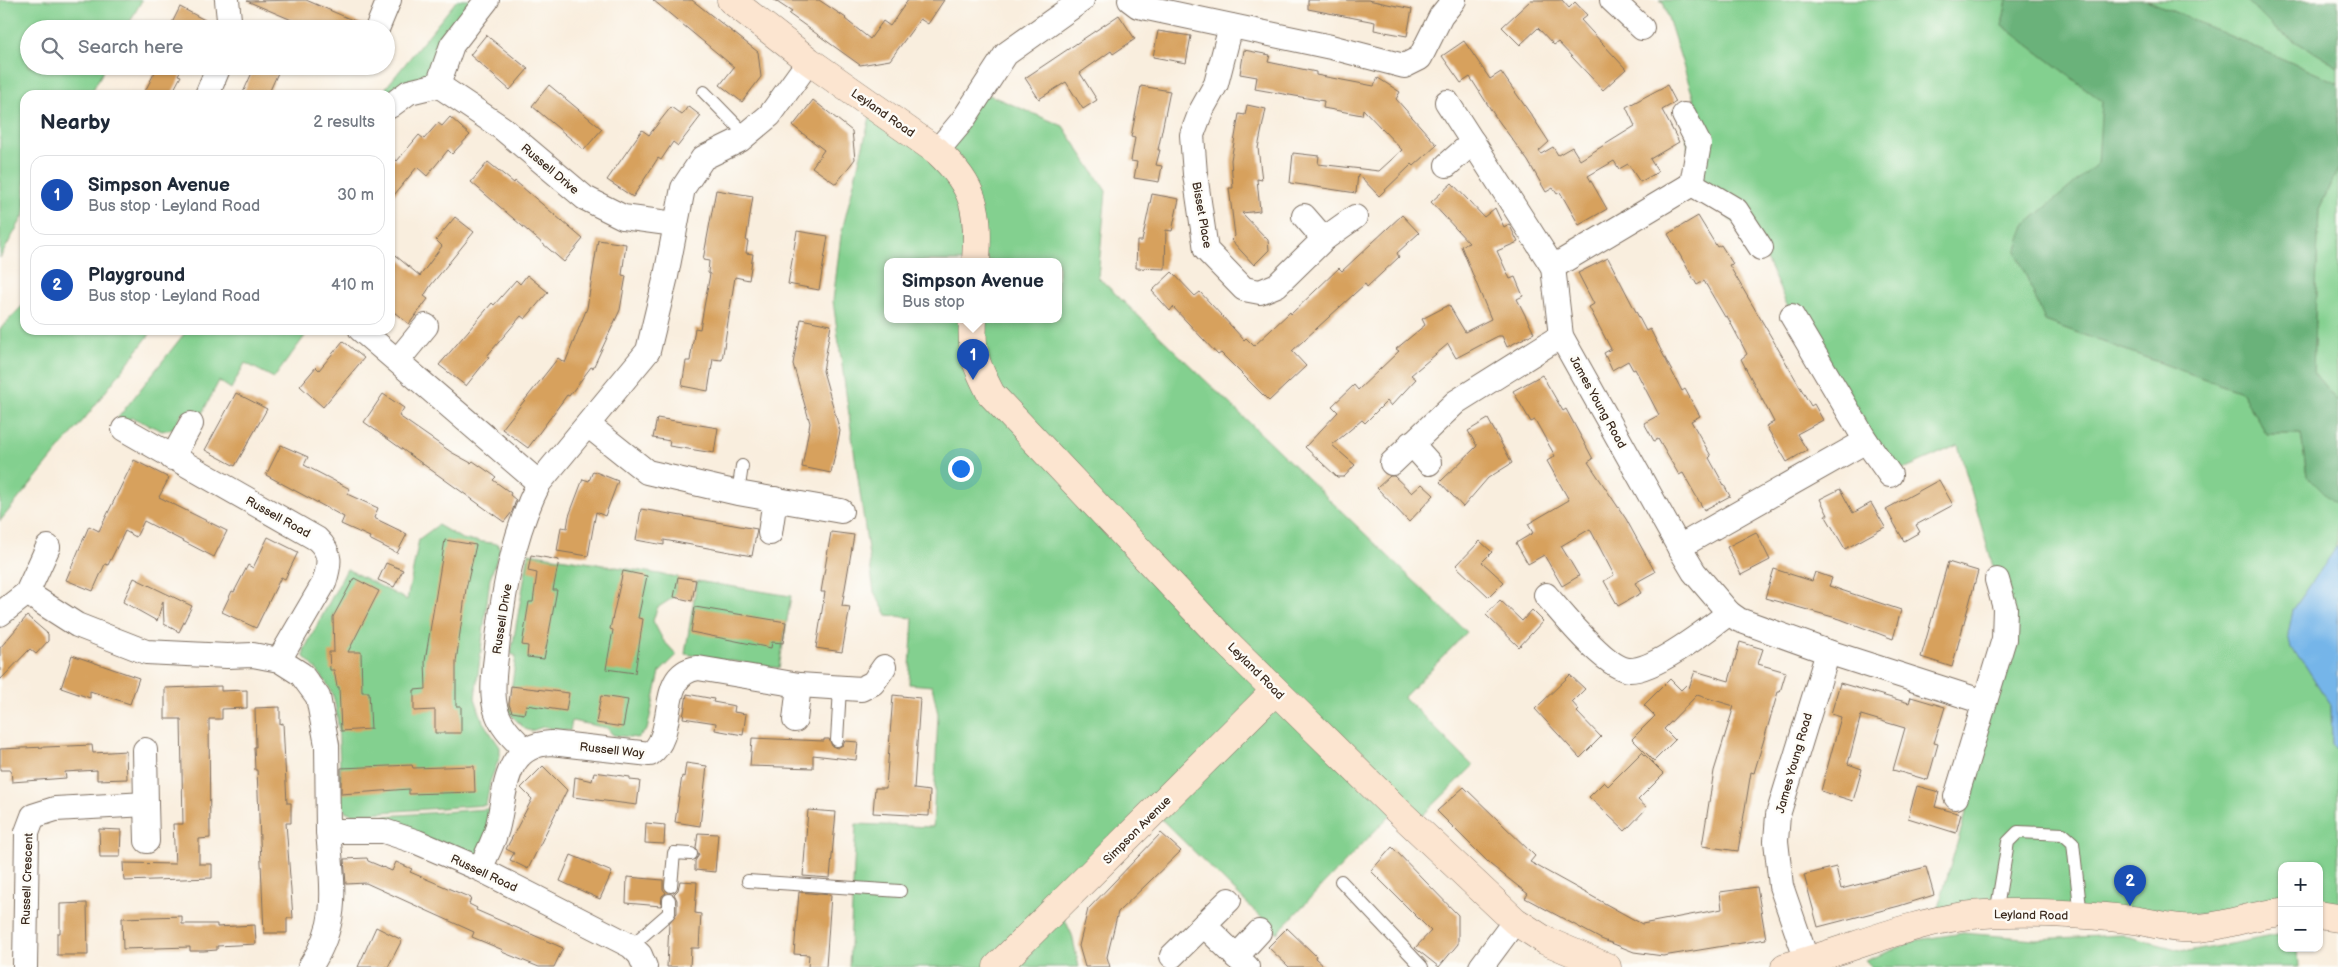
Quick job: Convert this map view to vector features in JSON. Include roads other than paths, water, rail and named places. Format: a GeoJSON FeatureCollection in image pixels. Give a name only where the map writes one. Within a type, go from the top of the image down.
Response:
{"type":"FeatureCollection","features":[{"type":"Feature","properties":{"kind":"street"},"geometry":{"type":"LineString","coordinates":[[227,0],[229,20]]}},
{"type":"Feature","properties":{"kind":"street"},"geometry":{"type":"LineString","coordinates":[[380,20],[388,0]]}},
{"type":"Feature","properties":{"kind":"street"},"geometry":{"type":"LineString","coordinates":[[395,102],[409,92],[438,85],[452,45],[488,0]]}},
{"type":"Feature","properties":{"kind":"street","name":"Leyland Road"},"geometry":{"type":"LineString","coordinates":[[731,0],[809,61],[937,151],[955,168],[968,189],[976,208],[978,230],[976,258]]}},
{"type":"Feature","properties":{"kind":"street"},"geometry":{"type":"LineString","coordinates":[[937,151],[962,120],[1006,54],[1082,0]]}},
{"type":"Feature","properties":{"kind":"street"},"geometry":{"type":"LineString","coordinates":[[1130,0],[1138,6],[1332,47],[1404,66],[1420,58],[1441,16],[1454,0]]}},
{"type":"Feature","properties":{"kind":"street"},"geometry":{"type":"LineString","coordinates":[[1612,0],[1642,28]]}},
{"type":"Feature","properties":{"kind":"street","name":"Bisset Place"},"geometry":{"type":"LineString","coordinates":[[1231,26],[1216,84],[1201,111],[1192,136],[1195,174],[1206,250],[1244,289],[1260,292],[1277,285],[1324,239],[1356,217]]}},
{"type":"Feature","properties":{"kind":"street","name":"Russell Drive"},"geometry":{"type":"LineString","coordinates":[[524,750],[503,728],[495,709],[494,675],[500,616],[514,550],[529,502],[539,483],[648,350],[666,276],[683,188],[703,158],[726,152],[770,115],[809,61]]}},
{"type":"Feature","properties":{"kind":"street"},"geometry":{"type":"LineString","coordinates":[[209,90],[215,75]]}},
{"type":"Feature","properties":{"kind":"street","name":"Russell Drive"},"geometry":{"type":"LineString","coordinates":[[438,85],[502,128],[585,198],[623,217],[675,224]]}},
{"type":"Feature","properties":{"kind":"street","name":"James Young Road"},"geometry":{"type":"LineString","coordinates":[[1447,102],[1553,267],[1561,336],[1694,572],[1729,613],[1738,620],[1828,652],[1984,702]]}},
{"type":"Feature","properties":{"kind":"street"},"geometry":{"type":"LineString","coordinates":[[1553,267],[1692,184],[1699,144],[1684,115]]}},
{"type":"Feature","properties":{"kind":"street"},"geometry":{"type":"LineString","coordinates":[[1447,165],[1473,142]]}},
{"type":"Feature","properties":{"kind":"street"},"geometry":{"type":"LineString","coordinates":[[1692,184],[1736,210],[1761,248]]}},
{"type":"Feature","properties":{"kind":"street"},"geometry":{"type":"LineString","coordinates":[[1304,216],[1324,239]]}},
{"type":"Feature","properties":{"kind":"street"},"geometry":{"type":"LineString","coordinates":[[1792,316],[1866,442],[1890,475]]}},
{"type":"Feature","properties":{"kind":"street","name":"Leyland Road"},"geometry":{"type":"LineString","coordinates":[[973,323],[972,346],[978,369],[991,394],[1220,636],[1396,809],[1515,921],[1546,941],[1607,967]]}},
{"type":"Feature","properties":{"kind":"street"},"geometry":{"type":"LineString","coordinates":[[398,360],[426,326]]}},
{"type":"Feature","properties":{"kind":"street"},"geometry":{"type":"LineString","coordinates":[[367,335],[539,483]]}},
{"type":"Feature","properties":{"kind":"street"},"geometry":{"type":"LineString","coordinates":[[1392,463],[1456,402],[1561,336]]}},
{"type":"Feature","properties":{"kind":"street"},"geometry":{"type":"LineString","coordinates":[[172,458],[191,424]]}},
{"type":"Feature","properties":{"kind":"street"},"geometry":{"type":"LineString","coordinates":[[588,425],[647,472],[738,493],[841,511]]}},
{"type":"Feature","properties":{"kind":"street","name":"Russell Road"},"geometry":{"type":"LineString","coordinates":[[124,429],[317,539],[325,547],[328,569],[324,583],[279,660]]}},
{"type":"Feature","properties":{"kind":"street"},"geometry":{"type":"LineString","coordinates":[[1679,547],[1866,442]]}},
{"type":"Feature","properties":{"kind":"street"},"geometry":{"type":"LineString","coordinates":[[1411,444],[1429,463]]}},
{"type":"Feature","properties":{"kind":"street"},"geometry":{"type":"LineString","coordinates":[[770,533],[775,499]]}},
{"type":"Feature","properties":{"kind":"street"},"geometry":{"type":"LineString","coordinates":[[0,614],[27,593],[48,547]]}},
{"type":"Feature","properties":{"kind":"street"},"geometry":{"type":"LineString","coordinates":[[1956,797],[2004,639],[2004,608],[1996,580]]}},
{"type":"Feature","properties":{"kind":"street"},"geometry":{"type":"LineString","coordinates":[[27,593],[77,625],[146,652],[226,656],[253,655],[279,660],[301,674],[318,697],[327,745],[328,831],[333,898],[332,919],[321,950],[310,967]]}},
{"type":"Feature","properties":{"kind":"street"},"geometry":{"type":"LineString","coordinates":[[1546,594],[1589,643],[1612,662],[1629,670],[1657,661],[1695,639],[1729,613]]}},
{"type":"Feature","properties":{"kind":"street","name":"James Young Road"},"geometry":{"type":"LineString","coordinates":[[1796,964],[1781,886],[1776,841],[1778,815],[1828,652]]}},
{"type":"Feature","properties":{"kind":"street","name":"Russell Way"},"geometry":{"type":"LineString","coordinates":[[524,750],[537,744],[551,743],[650,754],[660,744],[676,679],[688,670],[698,668],[799,686],[861,689],[873,684],[884,667]]}},
{"type":"Feature","properties":{"kind":"street"},"geometry":{"type":"LineString","coordinates":[[795,720],[799,686]]}},
{"type":"Feature","properties":{"kind":"street","name":"Simpson Avenue"},"geometry":{"type":"LineString","coordinates":[[997,967],[1275,691]]}},
{"type":"Feature","properties":{"kind":"street"},"geometry":{"type":"LineString","coordinates":[[145,750],[147,841]]}},
{"type":"Feature","properties":{"kind":"street"},"geometry":{"type":"LineString","coordinates":[[480,869],[498,828],[508,777],[513,763],[524,750]]}},
{"type":"Feature","properties":{"kind":"street","name":"Russell Crescent"},"geometry":{"type":"LineString","coordinates":[[25,967],[27,832],[33,816],[55,808],[146,804]]}},
{"type":"Feature","properties":{"kind":"street","name":"Russell Road"},"geometry":{"type":"LineString","coordinates":[[328,831],[384,831],[417,842],[480,869],[631,946],[640,955],[645,967]]}},
{"type":"Feature","properties":{"kind":"street"},"geometry":{"type":"LineString","coordinates":[[1172,956],[1228,900]]}},
{"type":"Feature","properties":{"kind":"street","name":"Leyland Road"},"geometry":{"type":"LineString","coordinates":[[1796,964],[1934,921],[1996,914],[2081,916],[2132,920],[2181,928],[2205,928],[2262,914],[2278,912]]}},
{"type":"Feature","properties":{"kind":"street"},"geometry":{"type":"LineString","coordinates":[[2323,915],[2338,918]]}},
{"type":"Feature","properties":{"kind":"street"},"geometry":{"type":"LineString","coordinates":[[1481,967],[1515,921]]}},
{"type":"Feature","properties":{"kind":"street"},"geometry":{"type":"LineString","coordinates":[[1204,925],[1241,962],[1259,932]]}},
{"type":"Feature","properties":{"kind":"lane"},"geometry":{"type":"LineString","coordinates":[[704,92],[746,135]]}},
{"type":"Feature","properties":{"kind":"lane"},"geometry":{"type":"LineString","coordinates":[[738,493],[742,466]]}},
{"type":"Feature","properties":{"kind":"lane"},"geometry":{"type":"LineString","coordinates":[[837,740],[840,688]]}},
{"type":"Feature","properties":{"kind":"lane"},"geometry":{"type":"LineString","coordinates":[[1996,914],[2008,842],[2018,832],[2063,834],[2073,843],[2081,916]]}},
{"type":"Feature","properties":{"kind":"lane"},"geometry":{"type":"LineString","coordinates":[[671,886],[674,853],[691,854]]}},
{"type":"Feature","properties":{"kind":"lane"},"geometry":{"type":"LineString","coordinates":[[748,881],[900,891]]}},
{"type":"Feature","properties":{"kind":"lane"},"geometry":{"type":"LineString","coordinates":[[1341,881],[1422,967]]}},
{"type":"Feature","properties":{"kind":"lane"},"geometry":{"type":"LineString","coordinates":[[631,946],[668,913],[669,900]]}},
{"type":"Feature","properties":{"kind":"water"},"geometry":{"type":"Polygon","coordinates":[[[2338,545],[2338,750],[2332,744],[2331,706],[2305,665],[2291,649],[2288,634],[2293,610],[2338,545]]]}},
{"type":"Feature","properties":{"kind":"place","name":"Simpson Avenue"},"geometry":{"type":"Point","coordinates":[973,380]}},
{"type":"Feature","properties":{"kind":"place","name":"Playground"},"geometry":{"type":"Point","coordinates":[2130,906]}}]}
